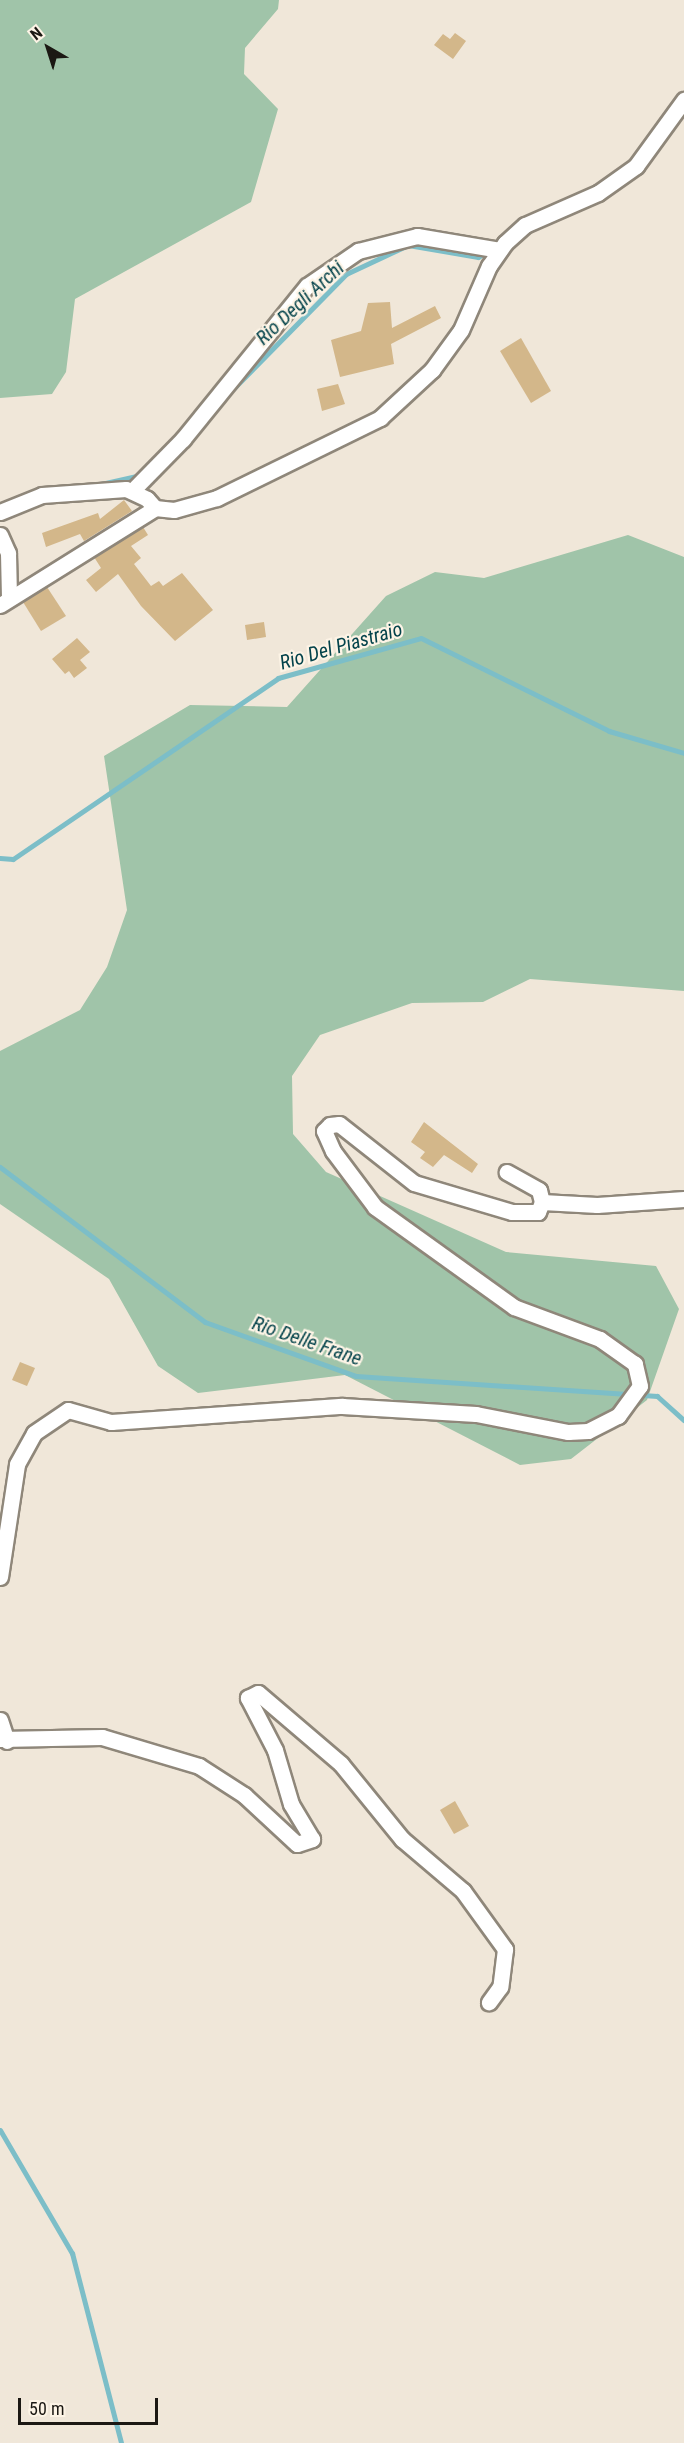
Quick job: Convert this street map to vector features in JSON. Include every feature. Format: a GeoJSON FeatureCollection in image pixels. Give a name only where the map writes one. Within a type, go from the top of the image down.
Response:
{"type":"FeatureCollection","features":[{"type":"Feature","properties":{"kind":"street"},"geometry":{"type":"LineString","coordinates":[[0,512],[42,495],[132,491],[155,508],[174,510],[217,498],[380,417],[432,370],[460,330],[500,250],[525,225],[598,193],[636,166],[684,100]]}},
{"type":"Feature","properties":{"kind":"street"},"geometry":{"type":"LineString","coordinates":[[132,491],[183,439],[307,286],[358,251],[417,236],[500,250]]}},
{"type":"Feature","properties":{"kind":"street"},"geometry":{"type":"LineString","coordinates":[[4,601],[155,508]]}},
{"type":"Feature","properties":{"kind":"street"},"geometry":{"type":"LineString","coordinates":[[0,535],[8,553],[4,601]]}},
{"type":"Feature","properties":{"kind":"street"},"geometry":{"type":"LineString","coordinates":[[0,1577],[17,1464],[34,1433],[68,1410],[111,1422],[342,1406],[476,1414],[568,1432],[588,1431],[618,1416],[640,1386],[635,1365],[600,1339],[514,1307],[375,1207],[333,1151],[324,1131],[330,1125],[339,1124],[414,1183],[512,1212],[538,1212],[542,1202],[538,1190],[507,1172]]}},
{"type":"Feature","properties":{"kind":"street"},"geometry":{"type":"LineString","coordinates":[[542,1202],[597,1205],[684,1199]]}},
{"type":"Feature","properties":{"kind":"street"},"geometry":{"type":"LineString","coordinates":[[0,1720],[3,1740],[102,1737],[199,1767],[244,1795],[297,1844],[312,1839],[291,1804],[275,1750],[248,1698],[258,1694],[341,1764],[402,1839],[463,1891],[505,1949],[500,1987],[489,2002]]}},
{"type":"Feature","properties":{"kind":"green space"},"geometry":{"type":"Polygon","coordinates":[[[0,0],[279,0],[278,9],[245,48],[244,74],[278,109],[251,202],[75,299],[66,372],[52,394],[0,398],[0,0]]]}},
{"type":"Feature","properties":{"kind":"green space"},"geometry":{"type":"Polygon","coordinates":[[[628,535],[684,557],[684,991],[530,979],[483,1002],[412,1003],[320,1035],[292,1076],[293,1134],[326,1172],[506,1252],[656,1266],[679,1309],[647,1400],[571,1459],[520,1465],[345,1375],[198,1393],[158,1366],[109,1279],[0,1204],[0,1051],[80,1010],[107,967],[127,910],[104,756],[190,705],[287,707],[386,596],[435,572],[484,578],[628,535]]]}},
{"type":"Feature","properties":{"kind":"building"},"geometry":{"type":"Polygon","coordinates":[[[455,33],[466,41],[453,59],[434,45],[443,34],[450,39],[455,33]]]}},
{"type":"Feature","properties":{"kind":"building"},"geometry":{"type":"Polygon","coordinates":[[[390,302],[392,328],[435,306],[441,318],[391,344],[394,364],[340,377],[331,340],[361,331],[368,303],[390,302]]]}},
{"type":"Feature","properties":{"kind":"building"},"geometry":{"type":"Polygon","coordinates":[[[521,338],[551,391],[531,403],[500,351],[521,338]]]}},
{"type":"Feature","properties":{"kind":"building"},"geometry":{"type":"Polygon","coordinates":[[[338,384],[345,404],[322,411],[317,389],[338,384]]]}},
{"type":"Feature","properties":{"kind":"building"},"geometry":{"type":"Polygon","coordinates":[[[124,500],[132,511],[84,541],[80,534],[46,547],[42,533],[98,513],[100,519],[124,500]]]}},
{"type":"Feature","properties":{"kind":"building"},"geometry":{"type":"Polygon","coordinates":[[[143,527],[148,535],[131,546],[141,558],[134,564],[151,586],[159,581],[163,586],[182,573],[213,610],[175,641],[141,606],[118,574],[96,592],[86,580],[101,568],[94,557],[143,527]]]}},
{"type":"Feature","properties":{"kind":"building"},"geometry":{"type":"Polygon","coordinates":[[[47,587],[66,616],[41,631],[23,602],[47,587]]]}},
{"type":"Feature","properties":{"kind":"building"},"geometry":{"type":"Polygon","coordinates":[[[264,622],[266,637],[247,640],[245,625],[264,622]]]}},
{"type":"Feature","properties":{"kind":"building"},"geometry":{"type":"Polygon","coordinates":[[[77,638],[90,652],[80,660],[87,668],[74,678],[69,671],[65,674],[52,659],[77,638]]]}},
{"type":"Feature","properties":{"kind":"building"},"geometry":{"type":"Polygon","coordinates":[[[424,1122],[478,1164],[472,1173],[444,1155],[433,1167],[420,1158],[425,1152],[411,1142],[424,1122]]]}},
{"type":"Feature","properties":{"kind":"building"},"geometry":{"type":"Polygon","coordinates":[[[20,1362],[35,1368],[27,1386],[12,1380],[20,1362]]]}},
{"type":"Feature","properties":{"kind":"building"},"geometry":{"type":"Polygon","coordinates":[[[455,1801],[469,1826],[454,1834],[440,1810],[455,1801]]]}},
{"type":"Feature","properties":{"kind":"waterway","name":"Rio Degli Archi"},"geometry":{"type":"LineString","coordinates":[[233,389],[346,274],[408,245],[478,257],[488,251]]}},
{"type":"Feature","properties":{"kind":"waterway","name":"Rio Degli Archi"},"geometry":{"type":"LineString","coordinates":[[101,484],[141,475]]}},
{"type":"Feature","properties":{"kind":"waterway","name":"Rio Del Piastraio"},"geometry":{"type":"LineString","coordinates":[[0,858],[13,859],[278,678],[421,638],[609,731],[684,753]]}},
{"type":"Feature","properties":{"kind":"waterway","name":"Rio Delle Frane"},"geometry":{"type":"LineString","coordinates":[[0,1167],[205,1322],[356,1376],[657,1396],[684,1420]]}},
{"type":"Feature","properties":{"kind":"waterway"},"geometry":{"type":"LineString","coordinates":[[0,2130],[72,2253],[121,2443]]}}]}
